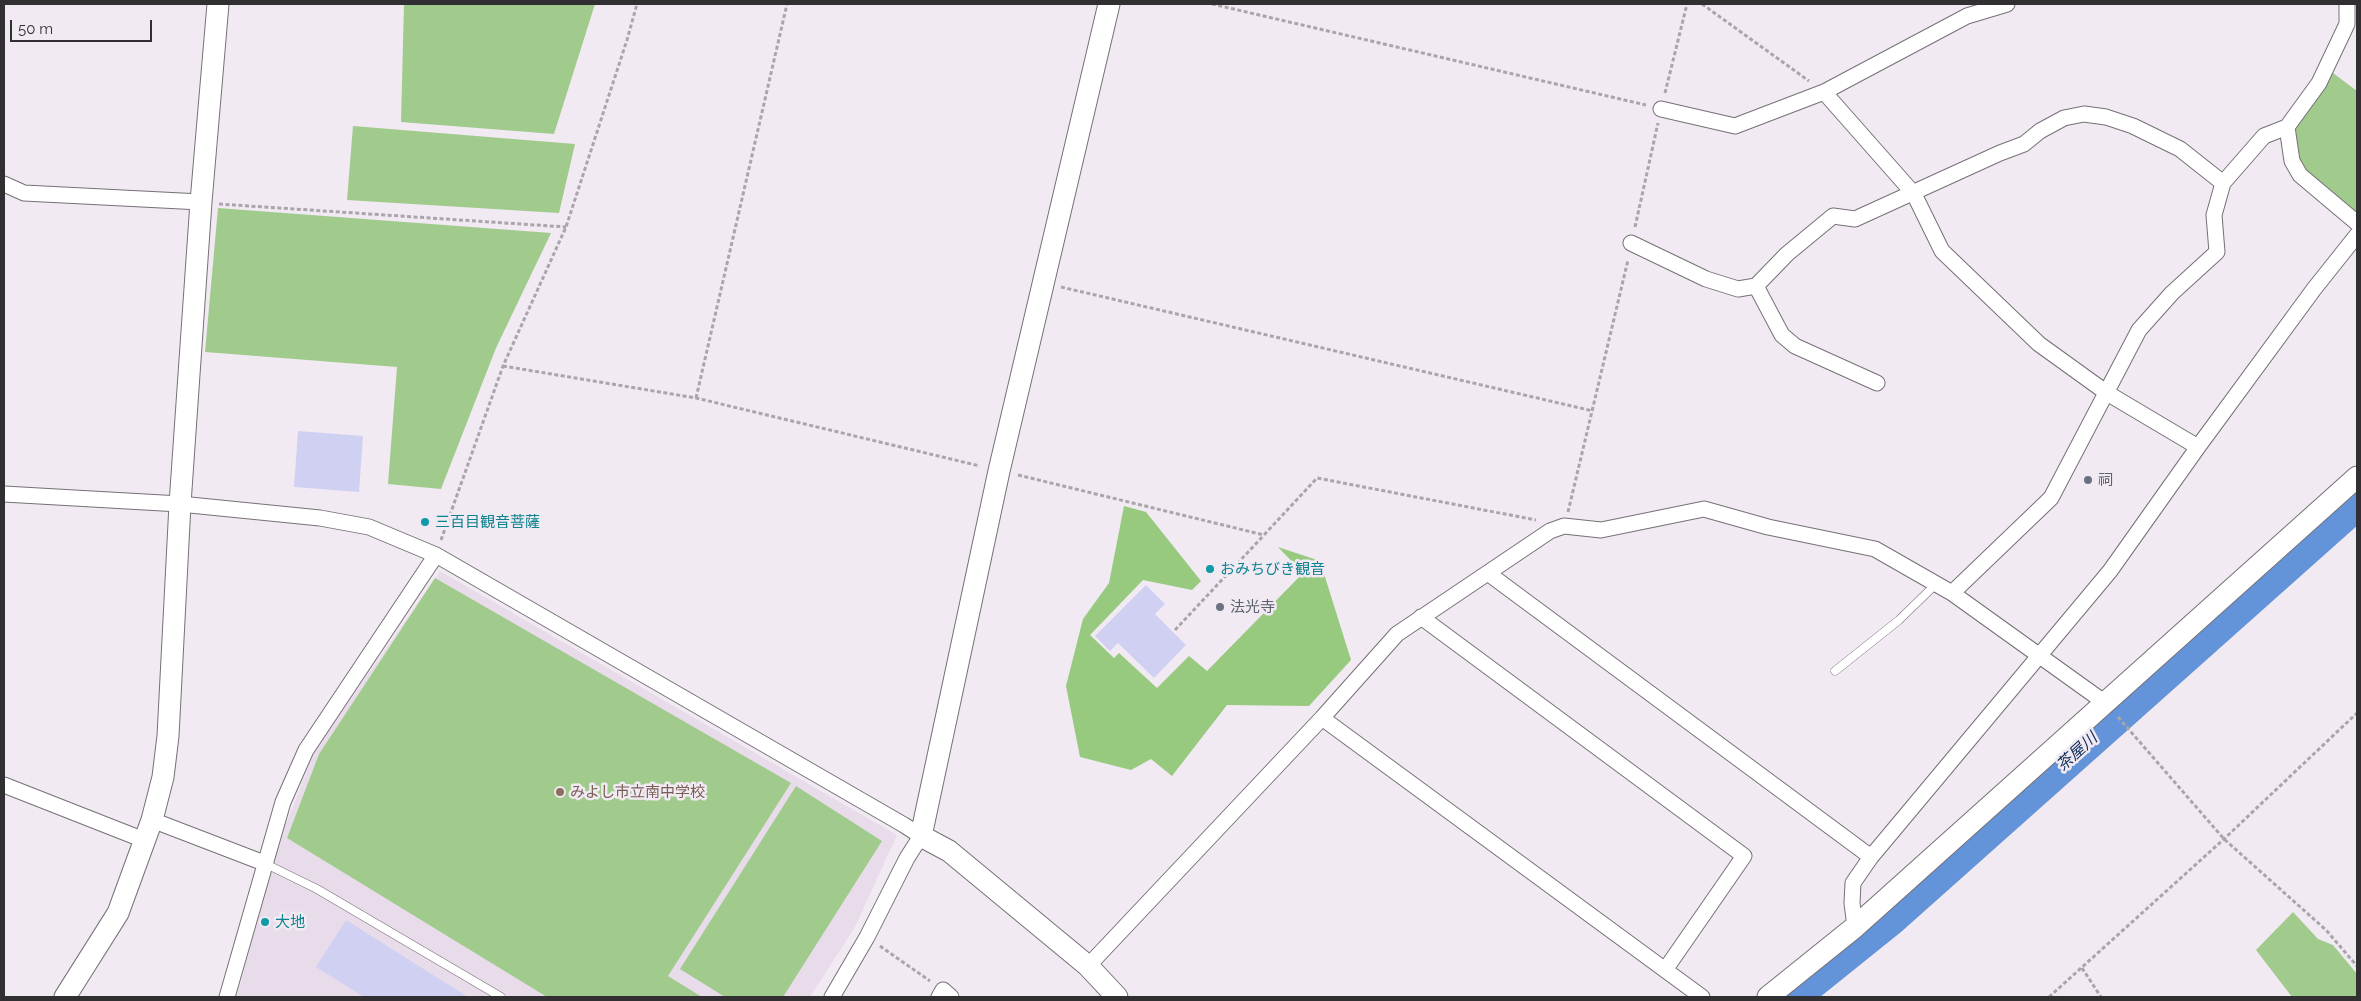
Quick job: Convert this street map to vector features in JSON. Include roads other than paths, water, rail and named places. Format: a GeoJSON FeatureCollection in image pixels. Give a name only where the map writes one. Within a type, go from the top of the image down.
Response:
{"type":"FeatureCollection","features":[{"type":"Feature","properties":{"kind":"street"},"geometry":{"type":"LineString","coordinates":[[66,997],[118,913],[152,820],[163,777],[168,736],[180,504],[201,202],[218,4]]}},
{"type":"Feature","properties":{"kind":"street"},"geometry":{"type":"LineString","coordinates":[[832,997],[867,937],[907,858],[921,836],[999,470],[1109,4]]}},
{"type":"Feature","properties":{"kind":"street"},"geometry":{"type":"LineString","coordinates":[[1661,109],[1735,126],[1824,92],[1967,16],[2007,4]]}},
{"type":"Feature","properties":{"kind":"street"},"geometry":{"type":"LineString","coordinates":[[1952,593],[2051,498],[2139,330],[2172,293],[2217,252],[2214,215],[2223,183],[2264,136],[2288,127],[2319,83],[2347,24],[2347,4]]}},
{"type":"Feature","properties":{"kind":"street"},"geometry":{"type":"LineString","coordinates":[[1824,92],[1914,194],[1942,251],[2039,344],[2107,393],[2198,447]]}},
{"type":"Feature","properties":{"kind":"street"},"geometry":{"type":"LineString","coordinates":[[1631,243],[1706,280],[1738,289],[1756,286],[1786,254],[1834,216],[1855,219],[1914,194],[2000,153],[2024,144],[2040,131],[2064,118],[2084,114],[2106,117],[2133,126],[2180,149],[2223,183]]}},
{"type":"Feature","properties":{"kind":"street"},"geometry":{"type":"LineString","coordinates":[[2288,127],[2292,161],[2300,176],[2357,223]]}},
{"type":"Feature","properties":{"kind":"street"},"geometry":{"type":"LineString","coordinates":[[4,184],[24,193],[201,202]]}},
{"type":"Feature","properties":{"kind":"street"},"geometry":{"type":"LineString","coordinates":[[1855,926],[1852,903],[1853,883],[1871,857],[2110,571],[2314,289],[2357,235]]}},
{"type":"Feature","properties":{"kind":"street"},"geometry":{"type":"LineString","coordinates":[[1756,286],[1782,335],[1795,346],[1877,383]]}},
{"type":"Feature","properties":{"kind":"street"},"geometry":{"type":"LineString","coordinates":[[1768,997],[1855,926],[2357,477]]}},
{"type":"Feature","properties":{"kind":"street"},"geometry":{"type":"LineString","coordinates":[[4,494],[180,504],[320,518],[369,527],[436,555],[949,852],[1088,966],[1116,997]]}},
{"type":"Feature","properties":{"kind":"street"},"geometry":{"type":"LineString","coordinates":[[1088,966],[1322,718],[1396,634],[1550,531],[1564,526],[1601,530],[1704,509],[1768,528],[1875,549],[1952,593],[2104,702]]}},
{"type":"Feature","properties":{"kind":"street"},"geometry":{"type":"LineString","coordinates":[[227,997],[283,802],[306,750],[436,555]]}},
{"type":"Feature","properties":{"kind":"street"},"geometry":{"type":"LineString","coordinates":[[1488,574],[1871,857]]}},
{"type":"Feature","properties":{"kind":"street"},"geometry":{"type":"LineString","coordinates":[[1421,617],[1744,856],[1665,970]]}},
{"type":"Feature","properties":{"kind":"street"},"geometry":{"type":"LineString","coordinates":[[1322,718],[1702,997]]}},
{"type":"Feature","properties":{"kind":"street"},"geometry":{"type":"LineString","coordinates":[[4,785],[144,840]]}},
{"type":"Feature","properties":{"kind":"street"},"geometry":{"type":"LineString","coordinates":[[152,820],[264,863]]}},
{"type":"Feature","properties":{"kind":"lane"},"geometry":{"type":"LineString","coordinates":[[1835,671],[1899,620],[1936,584]]}},
{"type":"Feature","properties":{"kind":"lane"},"geometry":{"type":"LineString","coordinates":[[264,863],[317,890],[501,997]]}},
{"type":"Feature","properties":{"kind":"waterway","name":"茶屋川"},"geometry":{"type":"LineString","coordinates":[[1793,997],[1890,919],[2357,503]]}},
{"type":"Feature","properties":{"kind":"place","name":"祠"},"geometry":{"type":"Point","coordinates":[2088,480]}},
{"type":"Feature","properties":{"kind":"place","name":"三百目観音菩薩"},"geometry":{"type":"Point","coordinates":[425,522]}},
{"type":"Feature","properties":{"kind":"place","name":"おみちびき観音"},"geometry":{"type":"Point","coordinates":[1210,569]}},
{"type":"Feature","properties":{"kind":"place","name":"法光寺"},"geometry":{"type":"Point","coordinates":[1220,607]}},
{"type":"Feature","properties":{"kind":"place","name":"みよし市立南中学校"},"geometry":{"type":"Point","coordinates":[560,792]}},
{"type":"Feature","properties":{"kind":"place","name":"大地"},"geometry":{"type":"Point","coordinates":[265,922]}}]}
